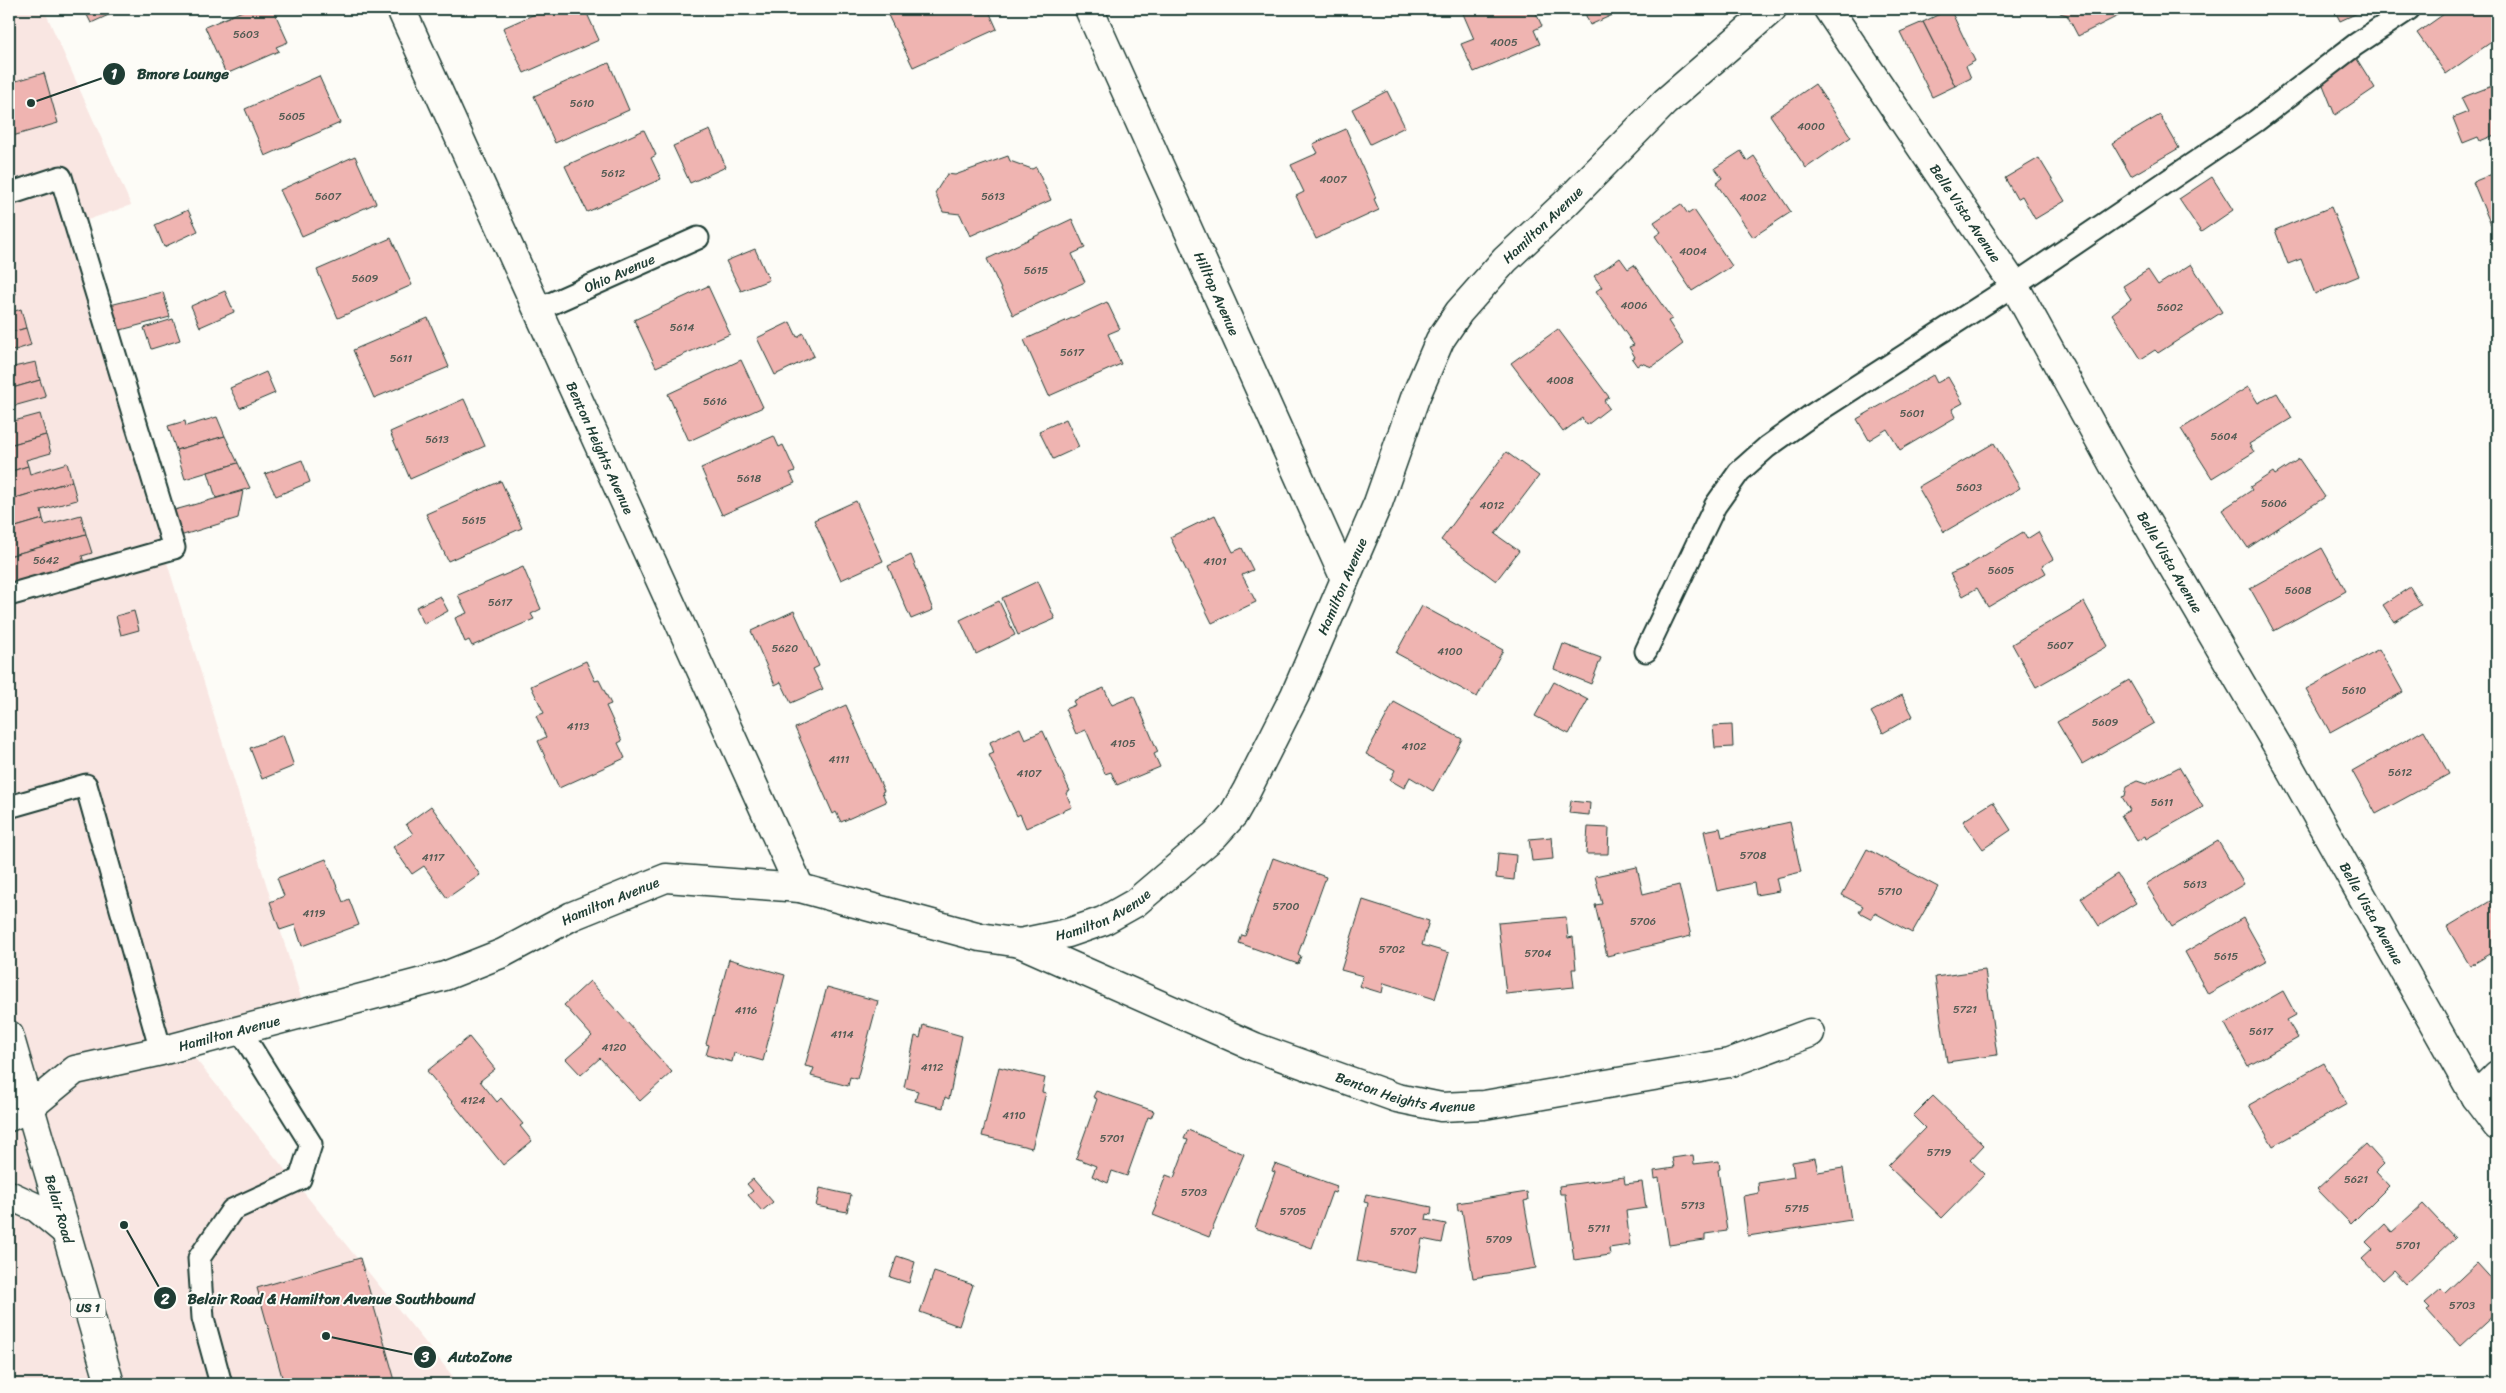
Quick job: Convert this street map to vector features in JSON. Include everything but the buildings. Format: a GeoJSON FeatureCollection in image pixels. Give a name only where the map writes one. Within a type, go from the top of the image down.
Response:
{"type":"FeatureCollection","features":[{"type":"Feature","properties":{"kind":"street","name":"Benton Heights Avenue"},"geometry":{"type":"LineString","coordinates":[[401,9],[539,309],[800,888]]}},
{"type":"Feature","properties":{"kind":"street","name":"Hilltop Avenue"},"geometry":{"type":"LineString","coordinates":[[1089,9],[1345,578]]}},
{"type":"Feature","properties":{"kind":"street","name":"Hamilton Avenue"},"geometry":{"type":"LineString","coordinates":[[19,1112],[75,1070],[161,1051],[445,976],[503,953],[572,916],[666,878],[800,888],[980,937],[1020,943],[1068,933],[1104,920],[1135,903],[1221,829],[1233,815],[1246,792],[1295,695],[1378,503],[1415,398],[1440,340],[1459,312],[1505,260],[1566,202],[1665,102],[1772,9]]}},
{"type":"Feature","properties":{"kind":"street","name":"Belle Vista Avenue"},"geometry":{"type":"LineString","coordinates":[[1828,9],[2014,285],[2115,468],[2281,752],[2474,1097],[2497,1126]]}},
{"type":"Feature","properties":{"kind":"street","name":"Benton Heights Avenue"},"geometry":{"type":"LineString","coordinates":[[1020,943],[1255,1047],[1397,1098],[1441,1107],[1484,1106],[1729,1063],[1810,1033]]}},
{"type":"Feature","properties":{"kind":"street","name":"Belair Road"},"geometry":{"type":"LineString","coordinates":[[9,1035],[19,1112],[66,1232],[110,1384]]}},
{"type":"Feature","properties":{"kind":"street"},"geometry":{"type":"LineString","coordinates":[[2474,1097],[2497,1075]]}},
{"type":"Feature","properties":{"kind":"street"},"geometry":{"type":"LineString","coordinates":[[9,1195],[37,1208],[66,1232]]}},
{"type":"Feature","properties":{"kind":"lane"},"geometry":{"type":"LineString","coordinates":[[1646,651],[1715,506],[1738,472],[1767,447],[1812,415],[2014,285],[2256,121],[2355,45],[2409,9]]}},
{"type":"Feature","properties":{"kind":"lane"},"geometry":{"type":"LineString","coordinates":[[9,194],[61,177],[174,548],[9,595]]}},
{"type":"Feature","properties":{"kind":"lane","name":"Ohio Avenue"},"geometry":{"type":"LineString","coordinates":[[539,309],[698,238]]}},
{"type":"Feature","properties":{"kind":"lane"},"geometry":{"type":"LineString","coordinates":[[9,807],[86,785],[161,1051]]}},
{"type":"Feature","properties":{"kind":"lane"},"geometry":{"type":"LineString","coordinates":[[221,1384],[203,1318],[199,1258],[232,1210],[300,1179],[310,1144],[240,1030]]}},
{"type":"Feature","properties":{"kind":"shaded area"},"geometry":{"type":"Polygon","coordinates":[[[9,9],[44,9],[131,205],[64,228],[308,1020],[185,1046],[459,1384],[9,1384],[9,9]]]}},
{"type":"Feature","properties":{"kind":"place","name":"Bmore Lounge"},"geometry":{"type":"Point","coordinates":[31,103]}},
{"type":"Feature","properties":{"kind":"place","name":"Belair Road & Hamilton Avenue Southbound"},"geometry":{"type":"Point","coordinates":[124,1225]}},
{"type":"Feature","properties":{"kind":"place","name":"AutoZone"},"geometry":{"type":"Point","coordinates":[326,1336]}}]}
